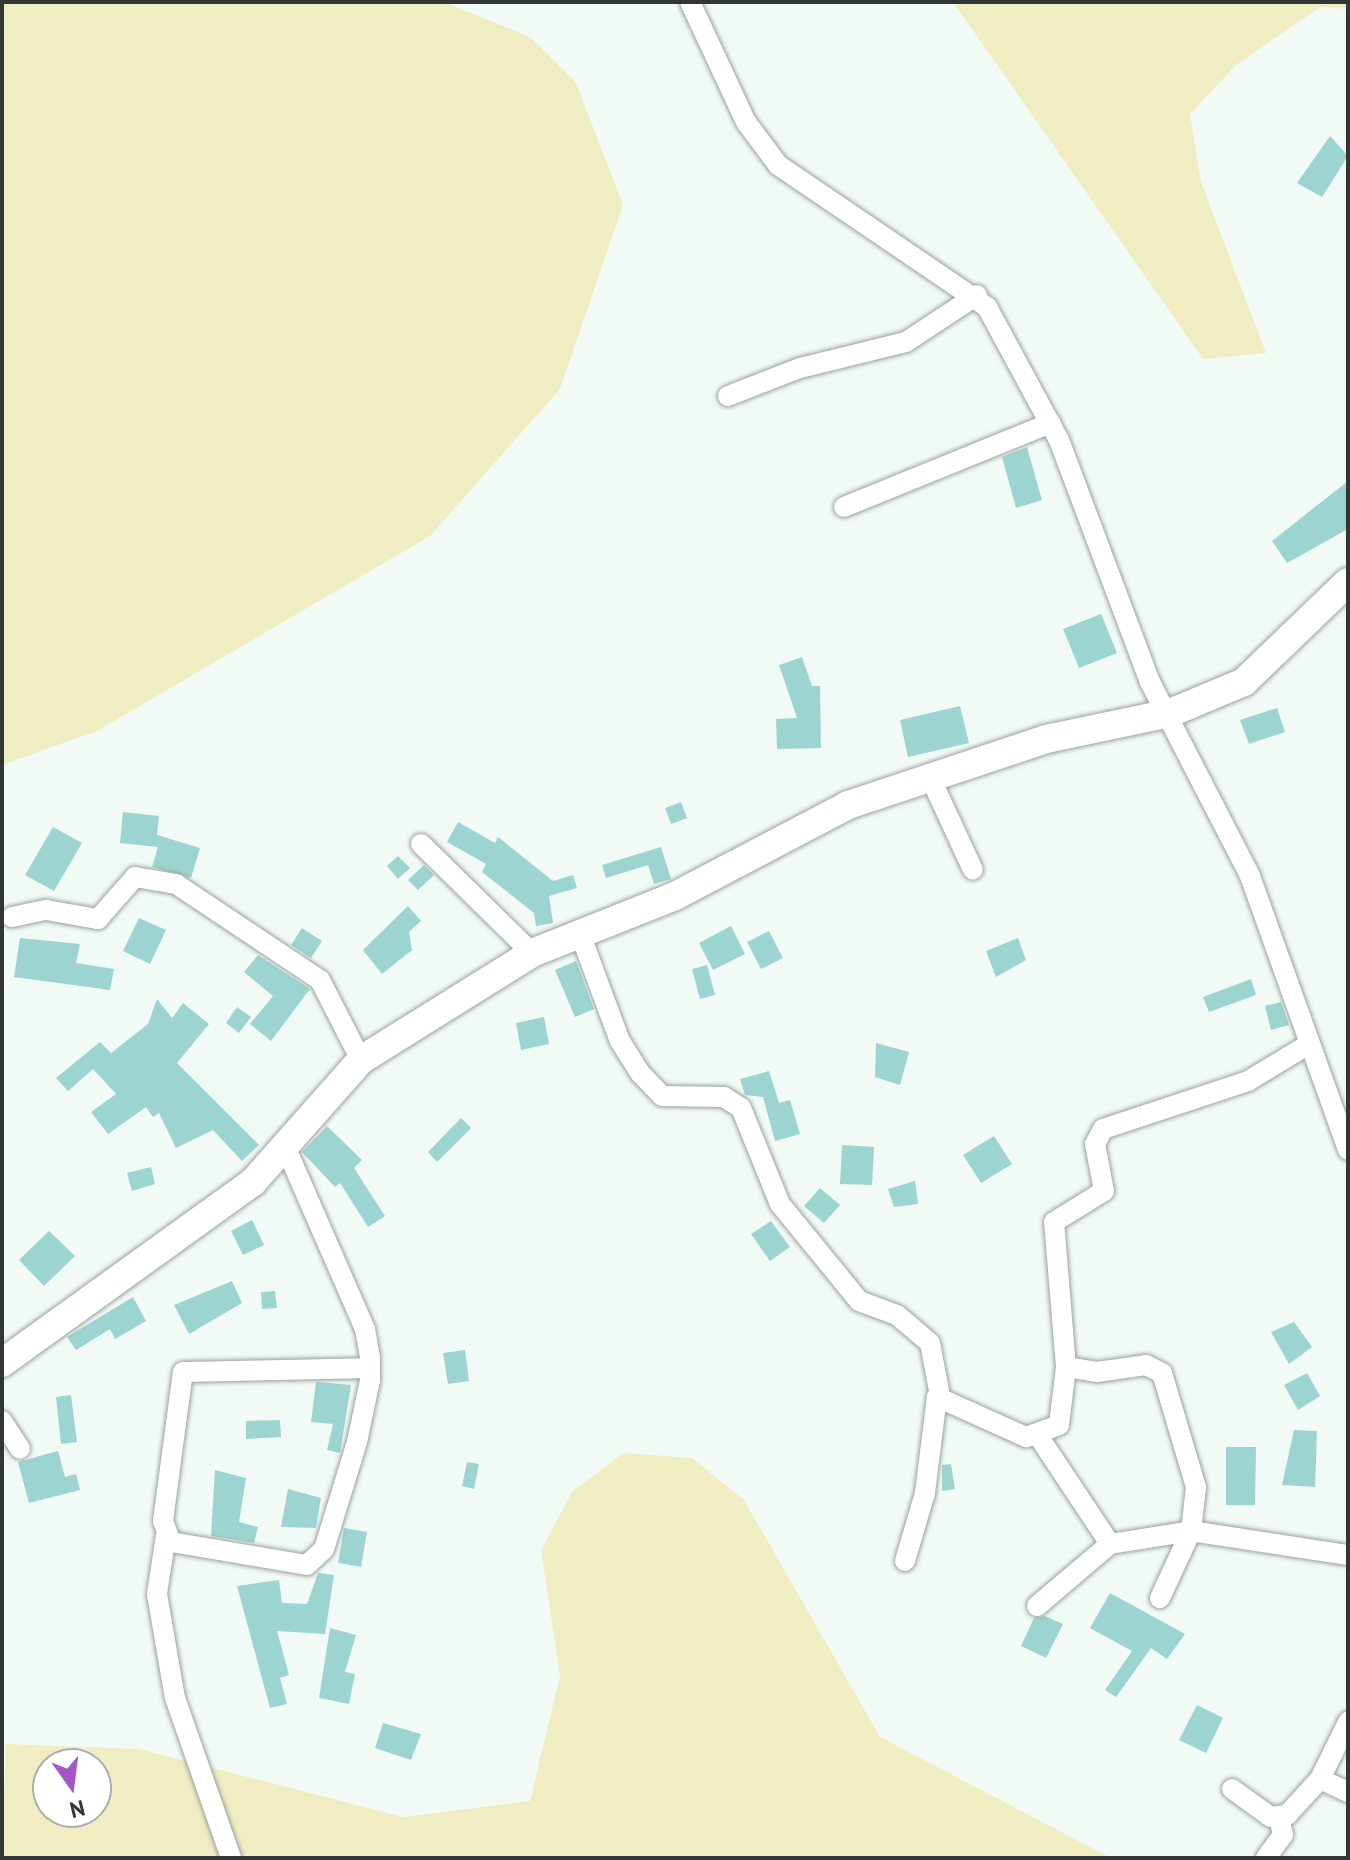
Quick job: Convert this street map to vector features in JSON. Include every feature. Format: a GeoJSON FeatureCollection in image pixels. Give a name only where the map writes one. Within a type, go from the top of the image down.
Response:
{"type":"FeatureCollection","features":[{"type":"Feature","properties":{"kind":"street"},"geometry":{"type":"LineString","coordinates":[[690,2],[746,122],[778,165],[853,223],[977,295],[1051,423],[1150,682],[1170,713],[1250,876],[1348,1150]]}},
{"type":"Feature","properties":{"kind":"street"},"geometry":{"type":"LineString","coordinates":[[728,396],[800,368],[906,342],[977,295]]}},
{"type":"Feature","properties":{"kind":"street"},"geometry":{"type":"LineString","coordinates":[[844,507],[1051,423]]}},
{"type":"Feature","properties":{"kind":"street"},"geometry":{"type":"LineString","coordinates":[[2,1363],[100,1300],[253,1182],[361,1060],[532,953],[579,931],[647,909],[806,824],[930,777],[1046,739],[1170,713],[1264,670],[1348,582]]}},
{"type":"Feature","properties":{"kind":"street"},"geometry":{"type":"LineString","coordinates":[[930,777],[973,870]]}},
{"type":"Feature","properties":{"kind":"street"},"geometry":{"type":"LineString","coordinates":[[421,844],[532,953]]}},
{"type":"Feature","properties":{"kind":"street"},"geometry":{"type":"LineString","coordinates":[[12,917],[46,910],[98,919],[135,877],[176,884],[320,980],[361,1060]]}},
{"type":"Feature","properties":{"kind":"street"},"geometry":{"type":"LineString","coordinates":[[579,931],[620,1041],[641,1074],[662,1096],[724,1097],[741,1108],[780,1204],[859,1301],[897,1315],[930,1343],[940,1396],[905,1561]]}},
{"type":"Feature","properties":{"kind":"street"},"geometry":{"type":"LineString","coordinates":[[1039,1437],[1059,1425],[1066,1367],[1054,1222],[1104,1191],[1095,1144],[1103,1129],[1248,1081],[1309,1044]]}},
{"type":"Feature","properties":{"kind":"street"},"geometry":{"type":"LineString","coordinates":[[166,1535],[183,1549],[294,1567],[315,1559],[357,1442],[370,1368],[365,1329],[285,1146]]}},
{"type":"Feature","properties":{"kind":"street"},"geometry":{"type":"LineString","coordinates":[[1066,1367],[1097,1372],[1146,1365],[1162,1373],[1196,1487],[1191,1531],[1160,1598]]}},
{"type":"Feature","properties":{"kind":"street"},"geometry":{"type":"LineString","coordinates":[[231,1858],[175,1698],[157,1594],[183,1372],[370,1368]]}},
{"type":"Feature","properties":{"kind":"street"},"geometry":{"type":"LineString","coordinates":[[940,1396],[1039,1437],[1110,1544]]}},
{"type":"Feature","properties":{"kind":"street"},"geometry":{"type":"LineString","coordinates":[[2,1421],[20,1449]]}},
{"type":"Feature","properties":{"kind":"street"},"geometry":{"type":"LineString","coordinates":[[1037,1606],[1110,1544],[1191,1531],[1348,1555]]}},
{"type":"Feature","properties":{"kind":"street"},"geometry":{"type":"LineString","coordinates":[[1279,1818],[1320,1779],[1348,1722]]}},
{"type":"Feature","properties":{"kind":"street"},"geometry":{"type":"LineString","coordinates":[[1320,1779],[1348,1792]]}},
{"type":"Feature","properties":{"kind":"street"},"geometry":{"type":"LineString","coordinates":[[1232,1789],[1279,1818],[1283,1835],[1266,1858]]}},
{"type":"Feature","properties":{"kind":"shaded area"},"geometry":{"type":"Polygon","coordinates":[[[2,2],[444,2],[530,37],[576,83],[623,205],[560,389],[430,536],[97,731],[2,765],[2,2]]]}},
{"type":"Feature","properties":{"kind":"shaded area"},"geometry":{"type":"Polygon","coordinates":[[[953,2],[1348,2],[1348,9],[1320,7],[1236,65],[1190,114],[1201,182],[1266,353],[1203,359],[953,2]]]}},
{"type":"Feature","properties":{"kind":"shaded area"},"geometry":{"type":"Polygon","coordinates":[[[623,1453],[692,1458],[744,1500],[880,1737],[1111,1858],[2,1858],[6,1744],[139,1749],[403,1817],[530,1801],[560,1676],[541,1550],[572,1492],[623,1453]]]}},
{"type":"Feature","properties":{"kind":"building"},"geometry":{"type":"Polygon","coordinates":[[[1330,136],[1348,156],[1322,197],[1297,183],[1330,136]]]}},
{"type":"Feature","properties":{"kind":"building"},"geometry":{"type":"Polygon","coordinates":[[[1027,447],[1042,500],[1016,508],[1002,457],[1027,447]]]}},
{"type":"Feature","properties":{"kind":"building"},"geometry":{"type":"Polygon","coordinates":[[[1348,481],[1348,529],[1287,563],[1272,541],[1348,481]]]}},
{"type":"Feature","properties":{"kind":"building"},"geometry":{"type":"Polygon","coordinates":[[[1101,614],[1117,653],[1079,668],[1063,629],[1101,614]]]}},
{"type":"Feature","properties":{"kind":"building"},"geometry":{"type":"Polygon","coordinates":[[[802,657],[812,686],[820,686],[821,748],[777,749],[776,719],[797,718],[779,665],[802,657]]]}},
{"type":"Feature","properties":{"kind":"building"},"geometry":{"type":"Polygon","coordinates":[[[960,706],[969,743],[908,757],[900,720],[960,706]]]}},
{"type":"Feature","properties":{"kind":"building"},"geometry":{"type":"Polygon","coordinates":[[[1277,708],[1285,732],[1249,744],[1240,720],[1277,708]]]}},
{"type":"Feature","properties":{"kind":"building"},"geometry":{"type":"Polygon","coordinates":[[[681,802],[687,818],[671,824],[665,808],[681,802]]]}},
{"type":"Feature","properties":{"kind":"building"},"geometry":{"type":"Polygon","coordinates":[[[123,812],[159,816],[157,835],[200,848],[191,878],[152,867],[158,847],[120,843],[123,812]]]}},
{"type":"Feature","properties":{"kind":"building"},"geometry":{"type":"Polygon","coordinates":[[[458,822],[495,843],[498,837],[553,881],[573,875],[577,888],[549,896],[553,923],[536,926],[534,913],[482,872],[486,864],[447,842],[458,822]]]}},
{"type":"Feature","properties":{"kind":"building"},"geometry":{"type":"Polygon","coordinates":[[[53,827],[82,843],[54,891],[25,875],[53,827]]]}},
{"type":"Feature","properties":{"kind":"building"},"geometry":{"type":"Polygon","coordinates":[[[661,847],[671,879],[654,884],[648,865],[606,878],[602,865],[661,847]]]}},
{"type":"Feature","properties":{"kind":"building"},"geometry":{"type":"Polygon","coordinates":[[[398,856],[410,868],[398,879],[387,866],[398,856]]]}},
{"type":"Feature","properties":{"kind":"building"},"geometry":{"type":"Polygon","coordinates":[[[424,865],[434,875],[418,890],[408,880],[424,865]]]}},
{"type":"Feature","properties":{"kind":"building"},"geometry":{"type":"Polygon","coordinates":[[[408,906],[421,921],[409,932],[412,950],[382,974],[363,950],[408,906]]]}},
{"type":"Feature","properties":{"kind":"building"},"geometry":{"type":"Polygon","coordinates":[[[139,918],[166,930],[150,964],[123,951],[139,918]]]}},
{"type":"Feature","properties":{"kind":"building"},"geometry":{"type":"Polygon","coordinates":[[[731,926],[745,954],[713,970],[699,943],[731,926]]]}},
{"type":"Feature","properties":{"kind":"building"},"geometry":{"type":"Polygon","coordinates":[[[302,928],[322,941],[311,958],[291,945],[302,928]]]}},
{"type":"Feature","properties":{"kind":"building"},"geometry":{"type":"Polygon","coordinates":[[[769,931],[783,958],[761,969],[747,942],[769,931]]]}},
{"type":"Feature","properties":{"kind":"building"},"geometry":{"type":"Polygon","coordinates":[[[20,938],[80,944],[76,963],[114,969],[110,990],[14,977],[20,938]]]}},
{"type":"Feature","properties":{"kind":"building"},"geometry":{"type":"Polygon","coordinates":[[[1018,938],[1026,960],[996,977],[986,951],[1018,938]]]}},
{"type":"Feature","properties":{"kind":"building"},"geometry":{"type":"Polygon","coordinates":[[[258,955],[310,989],[271,1041],[250,1024],[273,996],[244,972],[258,955]]]}},
{"type":"Feature","properties":{"kind":"building"},"geometry":{"type":"Polygon","coordinates":[[[576,961],[594,1009],[575,1017],[555,970],[576,961]]]}},
{"type":"Feature","properties":{"kind":"building"},"geometry":{"type":"Polygon","coordinates":[[[707,965],[715,995],[700,999],[692,969],[707,965]]]}},
{"type":"Feature","properties":{"kind":"building"},"geometry":{"type":"Polygon","coordinates":[[[1251,979],[1256,995],[1209,1012],[1203,997],[1251,979]]]}},
{"type":"Feature","properties":{"kind":"building"},"geometry":{"type":"Polygon","coordinates":[[[157,999],[172,1018],[183,1003],[209,1024],[177,1063],[259,1145],[242,1161],[213,1130],[176,1148],[159,1113],[153,1117],[146,1107],[108,1134],[91,1112],[116,1094],[93,1069],[68,1091],[56,1078],[100,1042],[111,1053],[148,1024],[157,999]]]}},
{"type":"Feature","properties":{"kind":"building"},"geometry":{"type":"Polygon","coordinates":[[[1281,1002],[1289,1025],[1271,1030],[1265,1006],[1281,1002]]]}},
{"type":"Feature","properties":{"kind":"building"},"geometry":{"type":"Polygon","coordinates":[[[237,1007],[251,1017],[239,1033],[226,1023],[237,1007]]]}},
{"type":"Feature","properties":{"kind":"building"},"geometry":{"type":"Polygon","coordinates":[[[544,1017],[549,1044],[521,1050],[516,1023],[544,1017]]]}},
{"type":"Feature","properties":{"kind":"building"},"geometry":{"type":"Polygon","coordinates":[[[876,1043],[909,1052],[900,1085],[875,1077],[876,1043]]]}},
{"type":"Feature","properties":{"kind":"building"},"geometry":{"type":"Polygon","coordinates":[[[769,1071],[779,1103],[790,1100],[800,1134],[775,1141],[763,1097],[745,1095],[740,1079],[769,1071]]]}},
{"type":"Feature","properties":{"kind":"building"},"geometry":{"type":"Polygon","coordinates":[[[461,1118],[471,1128],[437,1162],[428,1152],[461,1118]]]}},
{"type":"Feature","properties":{"kind":"building"},"geometry":{"type":"Polygon","coordinates":[[[327,1126],[362,1160],[354,1168],[385,1216],[368,1227],[340,1183],[335,1187],[302,1152],[327,1126]]]}},
{"type":"Feature","properties":{"kind":"building"},"geometry":{"type":"Polygon","coordinates":[[[994,1136],[1012,1164],[981,1183],[963,1155],[994,1136]]]}},
{"type":"Feature","properties":{"kind":"building"},"geometry":{"type":"Polygon","coordinates":[[[842,1145],[874,1147],[872,1185],[840,1184],[842,1145]]]}},
{"type":"Feature","properties":{"kind":"building"},"geometry":{"type":"Polygon","coordinates":[[[151,1167],[155,1184],[132,1191],[127,1173],[151,1167]]]}},
{"type":"Feature","properties":{"kind":"building"},"geometry":{"type":"Polygon","coordinates":[[[915,1181],[918,1204],[894,1207],[888,1189],[915,1181]]]}},
{"type":"Feature","properties":{"kind":"building"},"geometry":{"type":"Polygon","coordinates":[[[820,1188],[840,1205],[824,1223],[804,1206],[820,1188]]]}},
{"type":"Feature","properties":{"kind":"building"},"geometry":{"type":"Polygon","coordinates":[[[252,1220],[264,1245],[243,1255],[231,1231],[252,1220]]]}},
{"type":"Feature","properties":{"kind":"building"},"geometry":{"type":"Polygon","coordinates":[[[771,1221],[790,1247],[770,1261],[751,1234],[771,1221]]]}},
{"type":"Feature","properties":{"kind":"building"},"geometry":{"type":"Polygon","coordinates":[[[49,1231],[75,1256],[44,1286],[19,1260],[49,1231]]]}},
{"type":"Feature","properties":{"kind":"building"},"geometry":{"type":"Polygon","coordinates":[[[232,1281],[242,1303],[189,1334],[174,1305],[232,1281]]]}},
{"type":"Feature","properties":{"kind":"building"},"geometry":{"type":"Polygon","coordinates":[[[275,1291],[277,1308],[262,1309],[261,1292],[275,1291]]]}},
{"type":"Feature","properties":{"kind":"building"},"geometry":{"type":"Polygon","coordinates":[[[133,1297],[146,1321],[115,1339],[110,1329],[76,1350],[67,1337],[133,1297]]]}},
{"type":"Feature","properties":{"kind":"building"},"geometry":{"type":"Polygon","coordinates":[[[1294,1322],[1312,1347],[1289,1364],[1271,1332],[1294,1322]]]}},
{"type":"Feature","properties":{"kind":"building"},"geometry":{"type":"Polygon","coordinates":[[[465,1350],[469,1381],[448,1384],[443,1353],[465,1350]]]}},
{"type":"Feature","properties":{"kind":"building"},"geometry":{"type":"Polygon","coordinates":[[[1307,1373],[1320,1396],[1298,1410],[1284,1385],[1307,1373]]]}},
{"type":"Feature","properties":{"kind":"building"},"geometry":{"type":"Polygon","coordinates":[[[316,1382],[351,1385],[340,1453],[327,1450],[333,1424],[311,1422],[316,1382]]]}},
{"type":"Feature","properties":{"kind":"building"},"geometry":{"type":"Polygon","coordinates":[[[71,1395],[77,1442],[61,1444],[56,1397],[71,1395]]]}},
{"type":"Feature","properties":{"kind":"building"},"geometry":{"type":"Polygon","coordinates":[[[280,1420],[281,1437],[246,1439],[246,1421],[280,1420]]]}},
{"type":"Feature","properties":{"kind":"building"},"geometry":{"type":"Polygon","coordinates":[[[1294,1430],[1317,1431],[1315,1487],[1282,1485],[1294,1430]]]}},
{"type":"Feature","properties":{"kind":"building"},"geometry":{"type":"Polygon","coordinates":[[[1226,1447],[1256,1447],[1255,1505],[1226,1505],[1226,1447]]]}},
{"type":"Feature","properties":{"kind":"building"},"geometry":{"type":"Polygon","coordinates":[[[58,1451],[65,1477],[76,1474],[80,1490],[29,1503],[18,1462],[58,1451]]]}},
{"type":"Feature","properties":{"kind":"building"},"geometry":{"type":"Polygon","coordinates":[[[467,1462],[479,1464],[474,1489],[462,1486],[467,1462]]]}},
{"type":"Feature","properties":{"kind":"building"},"geometry":{"type":"Polygon","coordinates":[[[951,1464],[955,1489],[942,1491],[942,1465],[951,1464]]]}},
{"type":"Feature","properties":{"kind":"building"},"geometry":{"type":"Polygon","coordinates":[[[215,1470],[246,1478],[239,1522],[258,1527],[254,1543],[211,1536],[215,1470]]]}},
{"type":"Feature","properties":{"kind":"building"},"geometry":{"type":"Polygon","coordinates":[[[288,1489],[321,1498],[316,1528],[281,1527],[288,1489]]]}},
{"type":"Feature","properties":{"kind":"building"},"geometry":{"type":"Polygon","coordinates":[[[344,1528],[367,1532],[361,1567],[338,1563],[344,1528]]]}},
{"type":"Feature","properties":{"kind":"building"},"geometry":{"type":"Polygon","coordinates":[[[318,1573],[334,1575],[325,1634],[277,1631],[289,1675],[280,1678],[287,1704],[270,1708],[237,1586],[279,1580],[282,1603],[307,1604],[318,1573]]]}},
{"type":"Feature","properties":{"kind":"building"},"geometry":{"type":"Polygon","coordinates":[[[1110,1593],[1185,1634],[1167,1659],[1151,1648],[1116,1697],[1105,1690],[1132,1651],[1090,1628],[1110,1593]]]}},
{"type":"Feature","properties":{"kind":"building"},"geometry":{"type":"Polygon","coordinates":[[[1045,1616],[1063,1624],[1046,1658],[1021,1646],[1034,1618],[1045,1616]]]}},
{"type":"Feature","properties":{"kind":"building"},"geometry":{"type":"Polygon","coordinates":[[[330,1628],[356,1635],[345,1672],[355,1674],[349,1704],[319,1698],[330,1628]]]}},
{"type":"Feature","properties":{"kind":"building"},"geometry":{"type":"Polygon","coordinates":[[[1197,1705],[1223,1718],[1206,1753],[1179,1740],[1197,1705]]]}},
{"type":"Feature","properties":{"kind":"building"},"geometry":{"type":"Polygon","coordinates":[[[383,1723],[421,1734],[411,1760],[375,1748],[383,1723]]]}}]}
